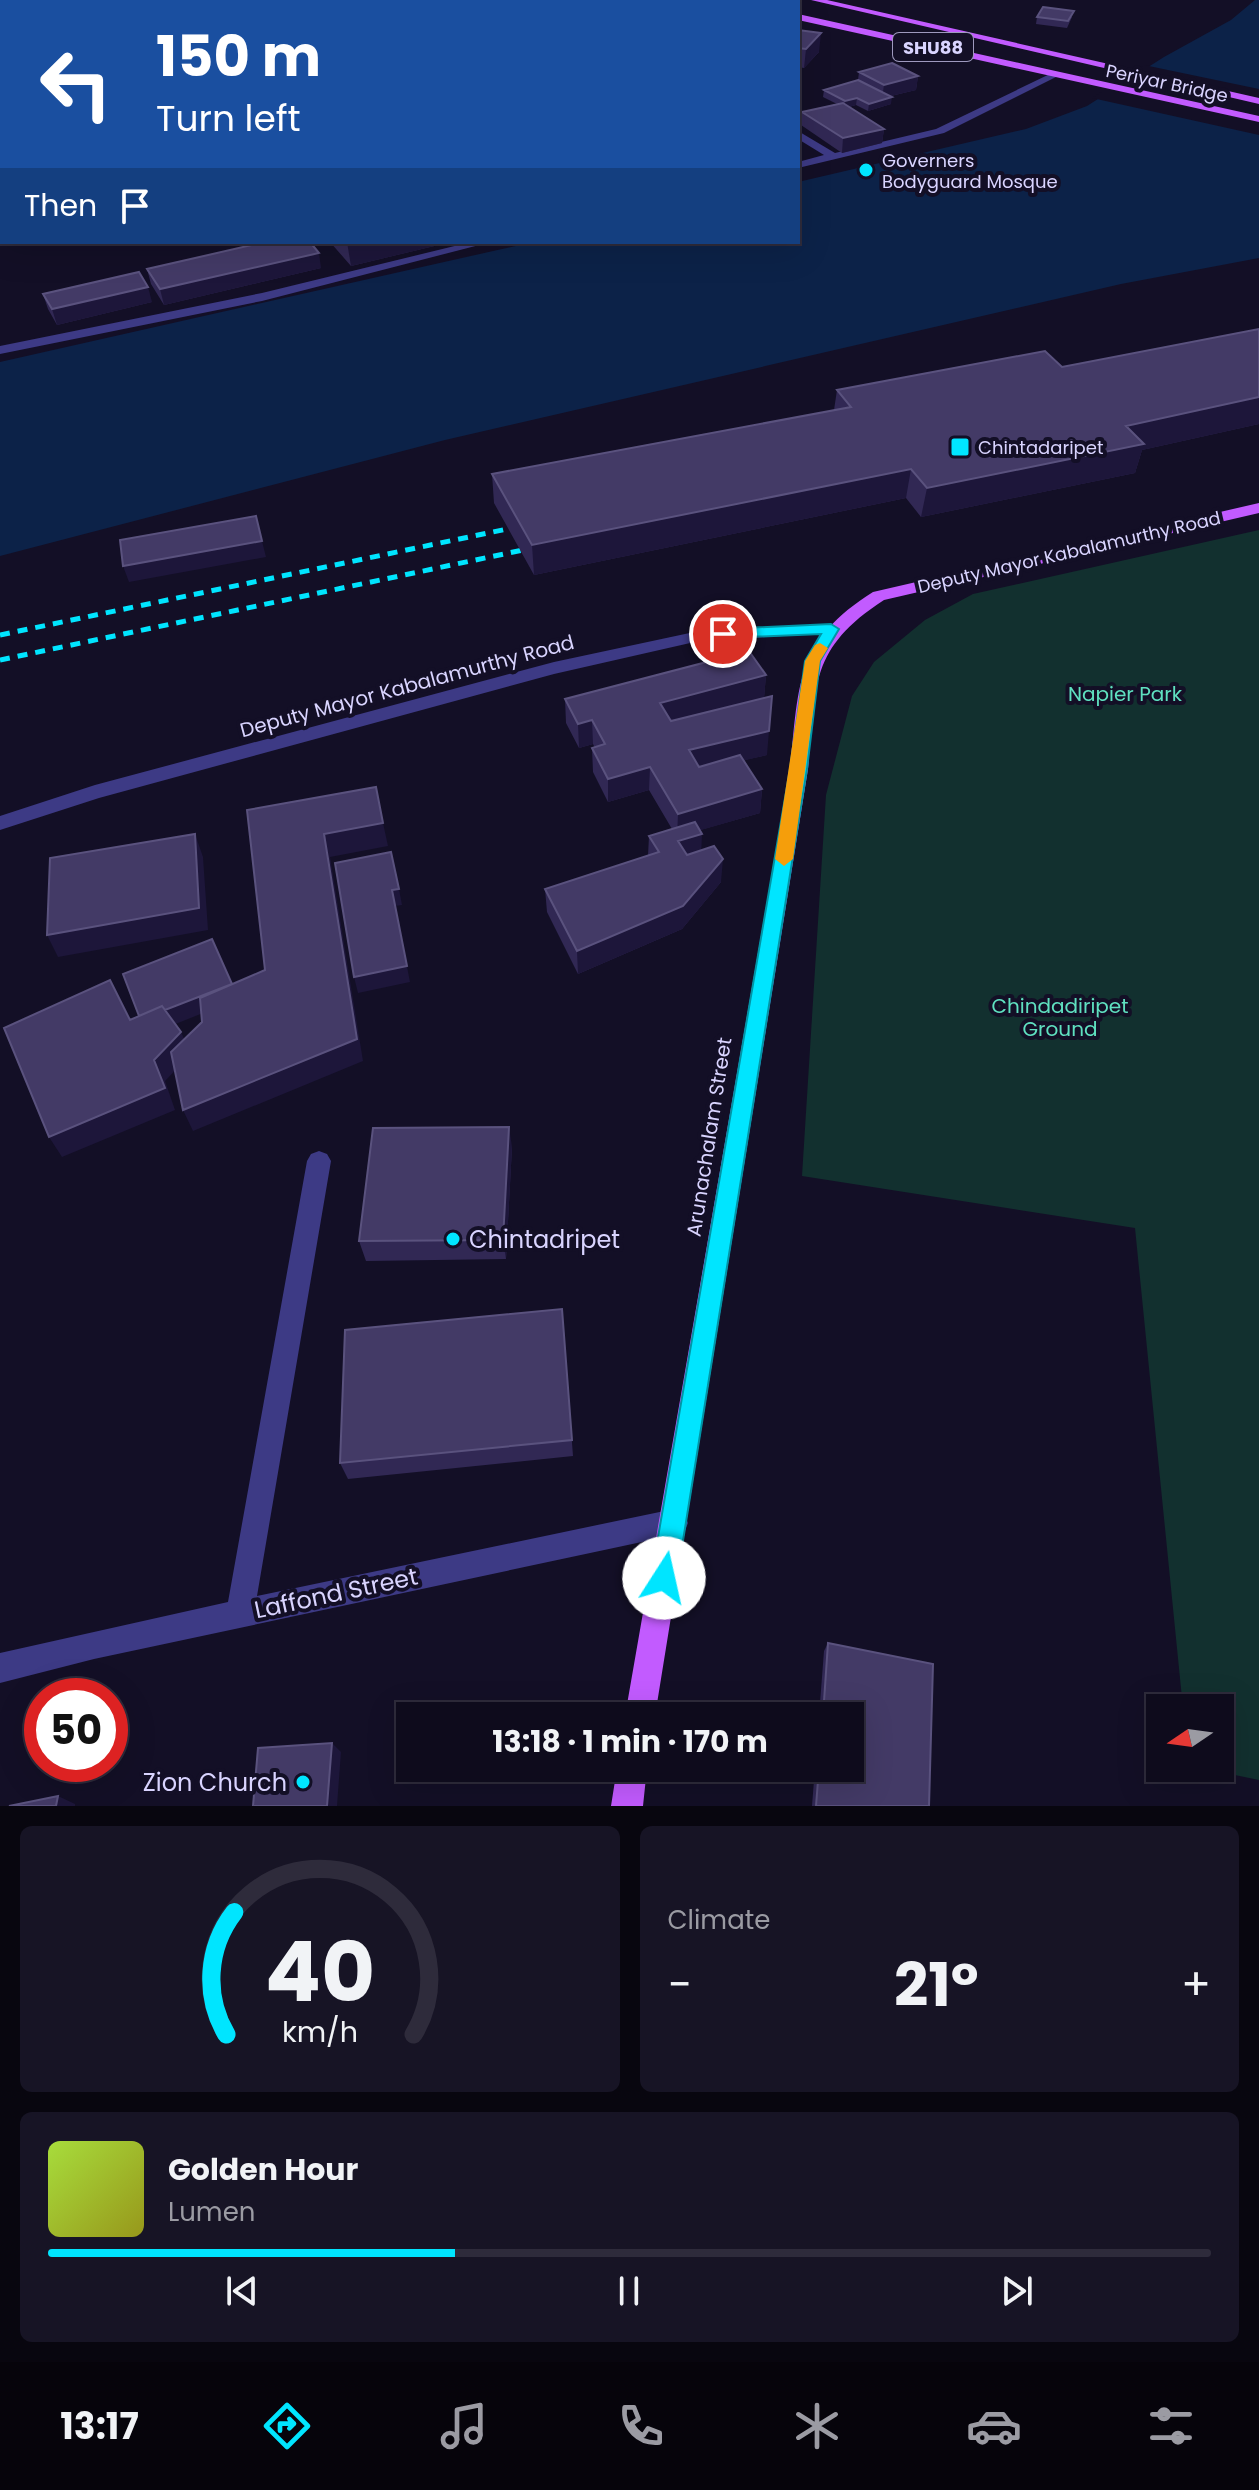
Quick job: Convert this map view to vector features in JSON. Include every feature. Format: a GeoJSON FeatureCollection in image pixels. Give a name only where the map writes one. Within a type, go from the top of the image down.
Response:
{"type":"FeatureCollection","features":[{"type":"Feature","properties":{"kind":"main road","name":"Periyar Bridge"},"geometry":{"type":"LineString","coordinates":[[815,0],[1259,101]]}},
{"type":"Feature","properties":{"kind":"main road","name":"SHU88"},"geometry":{"type":"LineString","coordinates":[[800,17],[1062,75]]}},
{"type":"Feature","properties":{"kind":"main road","name":"Periyar Bridge"},"geometry":{"type":"LineString","coordinates":[[1062,75],[1259,119]]}},
{"type":"Feature","properties":{"kind":"main road","name":"Deputy Mayor Kabalamurthy Road"},"geometry":{"type":"LineString","coordinates":[[879,596],[1259,508]]}},
{"type":"Feature","properties":{"kind":"main road","name":"Arunachalam Street"},"geometry":{"type":"LineString","coordinates":[[642,1702],[799,769],[813,661],[831,629],[879,596]]}},
{"type":"Feature","properties":{"kind":"main road"},"geometry":{"type":"LineString","coordinates":[[627,1806],[630,1782]]}},
{"type":"Feature","properties":{"kind":"street"},"geometry":{"type":"LineString","coordinates":[[800,165],[940,131],[1062,75]]}},
{"type":"Feature","properties":{"kind":"street"},"geometry":{"type":"LineString","coordinates":[[800,135],[834,157]]}},
{"type":"Feature","properties":{"kind":"street"},"geometry":{"type":"LineString","coordinates":[[0,350],[262,297],[477,244]]}},
{"type":"Feature","properties":{"kind":"street","name":"Deputy Mayor Kabalamurthy Road"},"geometry":{"type":"LineString","coordinates":[[0,823],[95,792],[554,668],[699,636],[831,629]]}},
{"type":"Feature","properties":{"kind":"street"},"geometry":{"type":"LineString","coordinates":[[240,1614],[319,1161]]}},
{"type":"Feature","properties":{"kind":"street","name":"Laffond Street"},"geometry":{"type":"LineString","coordinates":[[0,1668],[674,1523]]}},
{"type":"Feature","properties":{"kind":"green space","name":"Chindadiripet Ground"},"geometry":{"type":"Polygon","coordinates":[[[1259,530],[1259,1780],[1234,1775],[1234,1694],[1182,1694],[1135,1228],[802,1176],[826,795],[852,696],[874,662],[925,620],[973,594],[1259,530]]]}},
{"type":"Feature","properties":{"kind":"water"},"geometry":{"type":"Polygon","coordinates":[[[1259,0],[1259,258],[1121,284],[445,440],[0,556],[0,362],[524,244],[800,244],[800,182],[1026,129],[1087,106],[1164,57],[1231,20],[1259,0]]]}},
{"type":"Feature","properties":{"kind":"pier"},"geometry":{"type":"Polygon","coordinates":[[[1144,65],[1259,89],[1259,135],[1092,98],[1144,65]]]}},
{"type":"Feature","properties":{"kind":"building"},"geometry":{"type":"Polygon","coordinates":[[[1043,7],[1074,11],[1068,21],[1037,17],[1043,7]]]}},
{"type":"Feature","properties":{"kind":"building"},"geometry":{"type":"Polygon","coordinates":[[[800,30],[821,33],[806,49],[800,48],[800,30]]]}},
{"type":"Feature","properties":{"kind":"building"},"geometry":{"type":"Polygon","coordinates":[[[892,63],[918,76],[884,85],[859,72],[892,63]]]}},
{"type":"Feature","properties":{"kind":"building"},"geometry":{"type":"Polygon","coordinates":[[[858,80],[892,97],[869,104],[857,98],[845,101],[824,90],[858,80]]]}},
{"type":"Feature","properties":{"kind":"building"},"geometry":{"type":"Polygon","coordinates":[[[843,103],[884,129],[843,138],[802,112],[843,103]]]}},
{"type":"Feature","properties":{"kind":"building"},"geometry":{"type":"Polygon","coordinates":[[[256,244],[312,244],[319,253],[160,289],[147,269],[256,244]]]}},
{"type":"Feature","properties":{"kind":"building"},"geometry":{"type":"Polygon","coordinates":[[[139,272],[148,287],[52,309],[43,294],[139,272]]]}},
{"type":"Feature","properties":{"kind":"building"},"geometry":{"type":"Polygon","coordinates":[[[1259,329],[1259,397],[1126,426],[1144,444],[927,488],[911,469],[532,545],[492,474],[851,407],[837,390],[1045,351],[1062,367],[1259,329]]]}},
{"type":"Feature","properties":{"kind":"building"},"geometry":{"type":"Polygon","coordinates":[[[256,516],[262,541],[123,566],[120,540],[256,516]]]}},
{"type":"Feature","properties":{"kind":"building"},"geometry":{"type":"Polygon","coordinates":[[[749,651],[766,675],[660,703],[671,721],[772,696],[769,731],[689,750],[699,767],[740,755],[762,789],[678,814],[650,767],[608,779],[592,748],[605,744],[592,720],[578,724],[565,699],[749,651]]]}},
{"type":"Feature","properties":{"kind":"building"},"geometry":{"type":"Polygon","coordinates":[[[376,787],[383,823],[324,834],[357,1039],[183,1110],[171,1052],[202,1022],[200,998],[265,970],[247,810],[376,787]]]}},
{"type":"Feature","properties":{"kind":"building"},"geometry":{"type":"Polygon","coordinates":[[[695,822],[702,834],[678,841],[687,855],[714,846],[723,859],[683,906],[577,951],[545,889],[659,852],[649,836],[695,822]]]}},
{"type":"Feature","properties":{"kind":"building"},"geometry":{"type":"Polygon","coordinates":[[[195,834],[199,908],[47,935],[50,858],[195,834]]]}},
{"type":"Feature","properties":{"kind":"building"},"geometry":{"type":"Polygon","coordinates":[[[391,852],[399,889],[392,890],[407,966],[354,977],[335,863],[391,852]]]}},
{"type":"Feature","properties":{"kind":"building"},"geometry":{"type":"Polygon","coordinates":[[[212,939],[232,984],[165,1010],[162,1006],[139,1016],[123,974],[212,939]]]}},
{"type":"Feature","properties":{"kind":"building"},"geometry":{"type":"Polygon","coordinates":[[[110,980],[130,1020],[162,1006],[181,1032],[154,1060],[165,1088],[49,1137],[4,1028],[110,980]]]}},
{"type":"Feature","properties":{"kind":"building"},"geometry":{"type":"Polygon","coordinates":[[[509,1127],[503,1240],[359,1241],[373,1128],[509,1127]]]}},
{"type":"Feature","properties":{"kind":"building"},"geometry":{"type":"Polygon","coordinates":[[[562,1309],[572,1440],[340,1463],[345,1330],[562,1309]]]}},
{"type":"Feature","properties":{"kind":"building"},"geometry":{"type":"Polygon","coordinates":[[[828,1643],[933,1664],[929,1806],[816,1806],[818,1782],[864,1782],[864,1702],[824,1702],[828,1643]]]}},
{"type":"Feature","properties":{"kind":"building","name":"Zion Church"},"geometry":{"type":"Polygon","coordinates":[[[332,1743],[327,1806],[253,1806],[258,1748],[332,1743]]]}},
{"type":"Feature","properties":{"kind":"building"},"geometry":{"type":"Polygon","coordinates":[[[58,1796],[56,1806],[9,1806],[58,1796]]]}},
{"type":"Feature","properties":{"kind":"railway"},"geometry":{"type":"LineString","coordinates":[[0,635],[531,524]]}},
{"type":"Feature","properties":{"kind":"railway"},"geometry":{"type":"LineString","coordinates":[[0,660],[542,546]]}},
{"type":"Feature","properties":{"kind":"slow traffic"},"geometry":{"type":"LineString","coordinates":[[784,859],[813,661],[820,648]]}},
{"type":"Feature","properties":{"kind":"place","name":"Governers Bodyguard Mosque"},"geometry":{"type":"Point","coordinates":[866,170]}},
{"type":"Feature","properties":{"kind":"place","name":"Chintadaripet"},"geometry":{"type":"Point","coordinates":[960,447]}},
{"type":"Feature","properties":{"kind":"place","name":"Chintadripet"},"geometry":{"type":"Point","coordinates":[453,1239]}},
{"type":"Feature","properties":{"kind":"place","name":"Zion Church"},"geometry":{"type":"Point","coordinates":[303,1782]}},
{"type":"Feature","properties":{"kind":"route"},"geometry":{"type":"LineString","coordinates":[[664,1578],[799,769],[813,661],[831,629],[770,629],[723,634]]}},
{"type":"Feature","properties":{"kind":"park label","name":"Napier Park"},"geometry":{"type":"Point","coordinates":[1125,694]}}]}
